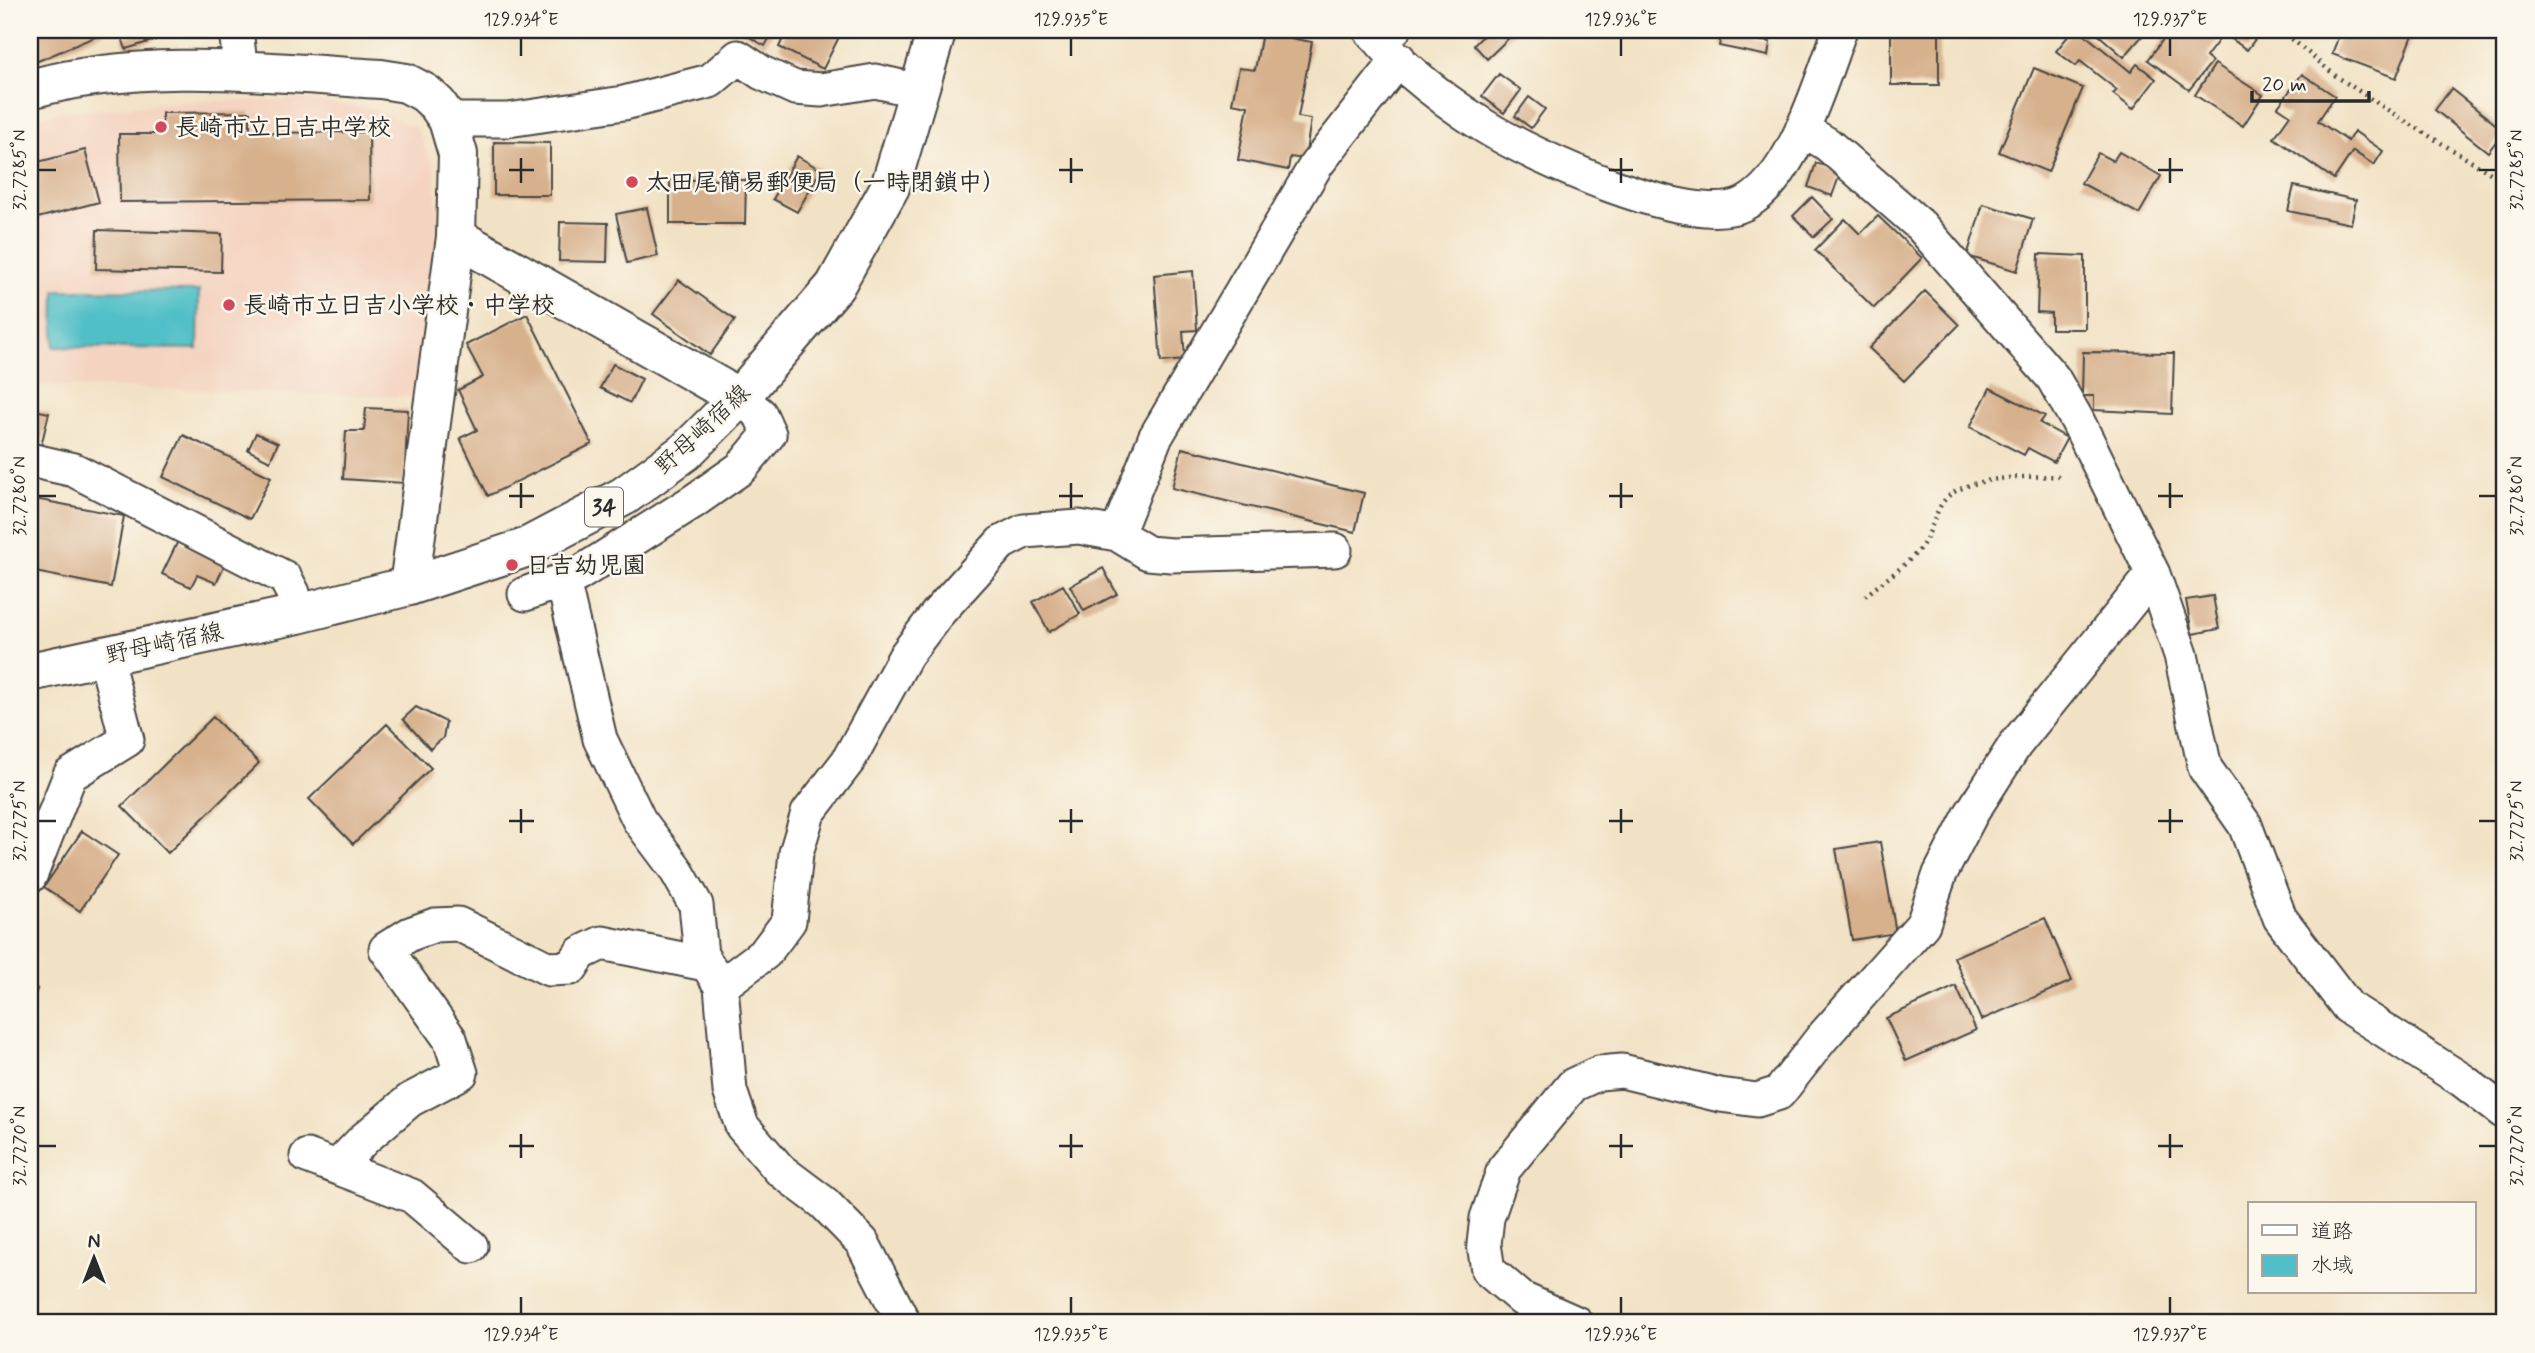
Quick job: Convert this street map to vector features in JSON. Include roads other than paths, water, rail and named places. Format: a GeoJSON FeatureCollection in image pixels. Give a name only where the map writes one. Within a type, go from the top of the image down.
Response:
{"type":"FeatureCollection","features":[{"type":"Feature","properties":{"kind":"street"},"geometry":{"type":"LineString","coordinates":[[236,30],[241,72]]}},
{"type":"Feature","properties":{"kind":"street","name":"野母崎宿線"},"geometry":{"type":"LineString","coordinates":[[30,672],[298,614],[409,586],[525,548],[624,496],[685,452],[739,398],[835,286],[890,187],[937,30]]}},
{"type":"Feature","properties":{"kind":"street"},"geometry":{"type":"LineString","coordinates":[[1117,534],[1155,438],[1390,41],[1409,71],[1485,126],[1548,159],[1605,183],[1698,209],[1722,210],[1743,204],[1776,178],[1802,130],[1839,30]]}},
{"type":"Feature","properties":{"kind":"street"},"geometry":{"type":"LineString","coordinates":[[448,120],[508,120],[624,103],[710,81],[738,57],[762,73],[795,88],[821,90],[875,81],[919,91]]}},
{"type":"Feature","properties":{"kind":"street"},"geometry":{"type":"LineString","coordinates":[[30,89],[66,79],[139,70],[381,79],[407,83],[431,99],[448,120],[458,153],[456,237],[409,586]]}},
{"type":"Feature","properties":{"kind":"street"},"geometry":{"type":"LineString","coordinates":[[1802,130],[1828,144],[1921,226],[2053,378],[2102,469],[2153,574],[2181,655],[2205,768],[2245,825],[2280,918],[2348,1007],[2462,1080],[2505,1113]]}},
{"type":"Feature","properties":{"kind":"street"},"geometry":{"type":"LineString","coordinates":[[456,237],[739,398],[761,414],[769,435],[741,468],[578,575],[525,594]]}},
{"type":"Feature","properties":{"kind":"street"},"geometry":{"type":"LineString","coordinates":[[30,460],[74,470],[285,578],[293,593],[298,614]]}},
{"type":"Feature","properties":{"kind":"street"},"geometry":{"type":"LineString","coordinates":[[471,1246],[412,1196],[322,1161],[364,1139],[410,1100],[461,1073],[450,1039],[386,949],[410,934],[435,925],[458,924],[549,969],[571,968],[581,953],[602,943],[713,975],[765,953],[789,921],[796,853],[808,813],[848,761],[906,655],[966,580],[1001,543],[1024,531],[1079,527],[1117,534],[1148,553],[1171,555],[1335,550]]}},
{"type":"Feature","properties":{"kind":"street"},"geometry":{"type":"LineString","coordinates":[[1576,1323],[1522,1299],[1488,1270],[1484,1244],[1487,1217],[1504,1169],[1573,1085],[1599,1073],[1622,1070],[1720,1095],[1757,1100],[1779,1093],[1821,1039],[1923,923],[1946,862],[2015,745],[2153,574]]}},
{"type":"Feature","properties":{"kind":"street"},"geometry":{"type":"LineString","coordinates":[[563,581],[600,739],[639,820],[675,868],[696,905],[701,955],[713,975],[730,1091],[742,1126],[780,1170],[824,1203],[862,1242],[904,1323]]}},
{"type":"Feature","properties":{"kind":"street"},"geometry":{"type":"LineString","coordinates":[[30,876],[70,775],[127,740],[105,656]]}},
{"type":"Feature","properties":{"kind":"water"},"geometry":{"type":"Polygon","coordinates":[[[55,290],[199,291],[198,349],[54,347],[55,290]]]}},
{"type":"Feature","properties":{"kind":"place","name":"長崎市立日吉中学校"},"geometry":{"type":"Point","coordinates":[161,127]}},
{"type":"Feature","properties":{"kind":"place","name":"太田尾簡易郵便局（一時閉鎖中）"},"geometry":{"type":"Point","coordinates":[632,182]}},
{"type":"Feature","properties":{"kind":"place","name":"長崎市立日吉小学校・中学校"},"geometry":{"type":"Point","coordinates":[229,305]}},
{"type":"Feature","properties":{"kind":"place","name":"日吉幼児園"},"geometry":{"type":"Point","coordinates":[512,565]}}]}
